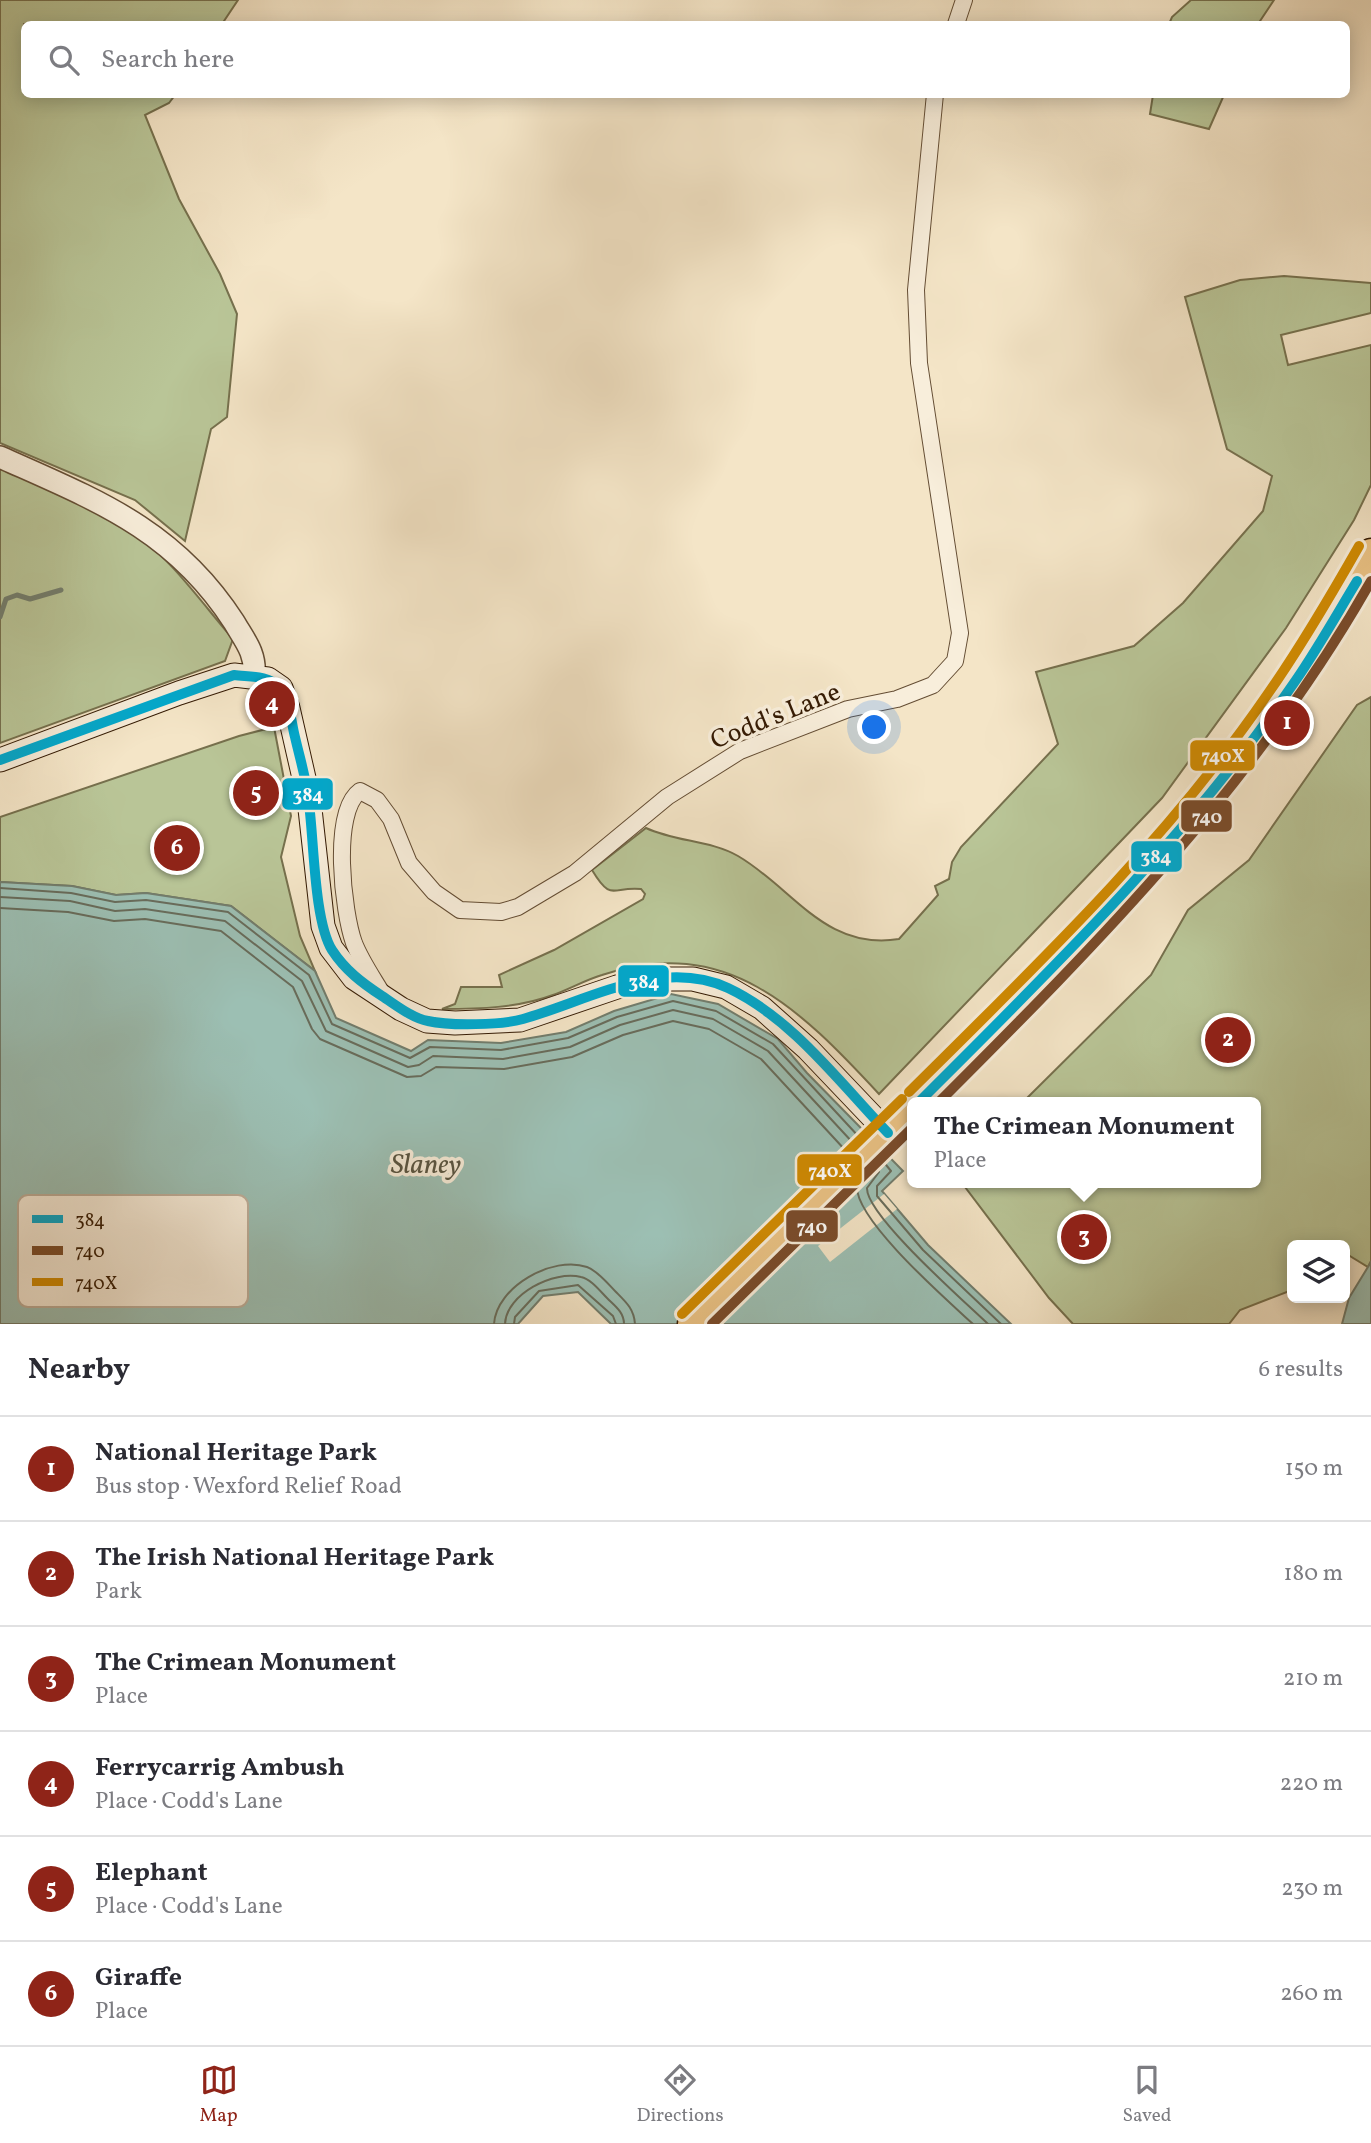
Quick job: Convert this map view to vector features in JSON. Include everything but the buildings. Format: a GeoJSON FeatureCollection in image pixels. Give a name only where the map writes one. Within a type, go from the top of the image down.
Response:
{"type":"FeatureCollection","features":[{"type":"Feature","properties":{"kind":"highway"},"geometry":{"type":"LineString","coordinates":[[924,1097],[1076,945],[1206,796],[1287,694],[1364,584],[1371,553]]}},
{"type":"Feature","properties":{"kind":"highway"},"geometry":{"type":"LineString","coordinates":[[692,1324],[907,1114]]}},
{"type":"Feature","properties":{"kind":"main road"},"geometry":{"type":"LineString","coordinates":[[0,760],[179,692],[234,676],[268,679],[281,688],[288,708],[309,800],[318,904],[331,948],[354,978],[386,1001],[428,1021],[488,1024],[520,1020],[617,987],[652,979],[693,979],[715,985],[762,1008],[808,1049],[882,1139]]}},
{"type":"Feature","properties":{"kind":"street"},"geometry":{"type":"LineString","coordinates":[[957,21],[964,0]]}},
{"type":"Feature","properties":{"kind":"street","name":"Codd's Lane"},"geometry":{"type":"LineString","coordinates":[[386,1001],[355,944],[344,894],[347,811],[351,797],[360,790],[377,800],[391,819],[409,863],[434,892],[460,910],[501,912],[518,907],[575,873],[667,797],[740,751],[848,709],[897,699],[933,684],[955,661],[960,633],[919,363],[916,290],[934,98]]}},
{"type":"Feature","properties":{"kind":"street"},"geometry":{"type":"LineString","coordinates":[[0,457],[134,520],[171,550],[226,610],[255,659],[254,676]]}},
{"type":"Feature","properties":{"kind":"green space"},"geometry":{"type":"Polygon","coordinates":[[[0,0],[238,0],[224,21],[21,21],[21,98],[173,98],[169,103],[145,115],[179,199],[220,274],[237,314],[227,417],[211,429],[185,541],[135,500],[0,443],[0,0]]]}},
{"type":"Feature","properties":{"kind":"green space"},"geometry":{"type":"Polygon","coordinates":[[[1191,0],[1274,0],[1260,21],[1170,21],[1191,0]]]}},
{"type":"Feature","properties":{"kind":"green space"},"geometry":{"type":"Polygon","coordinates":[[[1152,98],[1223,98],[1209,129],[1150,114],[1152,98]]]}},
{"type":"Feature","properties":{"kind":"green space"},"geometry":{"type":"Polygon","coordinates":[[[1284,276],[1371,283],[1371,313],[1281,335],[1288,365],[1371,345],[1371,485],[1354,520],[1286,628],[1162,798],[879,1094],[820,1034],[790,1008],[758,987],[724,972],[687,964],[646,965],[602,975],[526,1003],[442,1009],[455,1004],[461,987],[502,987],[499,975],[554,950],[643,899],[645,894],[641,889],[609,890],[592,870],[646,828],[716,847],[738,856],[758,869],[811,914],[850,936],[873,940],[899,939],[938,895],[935,886],[949,879],[952,862],[961,847],[1058,744],[1036,672],[1134,646],[1183,603],[1263,511],[1272,476],[1227,449],[1185,297],[1240,280],[1284,276]]]}},
{"type":"Feature","properties":{"kind":"green space"},"geometry":{"type":"Polygon","coordinates":[[[0,467],[70,495],[104,512],[149,544],[175,570],[233,639],[225,661],[0,743],[0,467]]]}},
{"type":"Feature","properties":{"kind":"green space"},"geometry":{"type":"Polygon","coordinates":[[[1371,697],[1371,1261],[1368,1267],[1350,1256],[1350,1240],[1287,1240],[1287,1292],[1240,1310],[1229,1324],[1073,1324],[1049,1298],[966,1188],[1261,1188],[1261,1097],[1028,1097],[1151,975],[1188,910],[1249,860],[1357,705],[1371,697]]]}},
{"type":"Feature","properties":{"kind":"green space"},"geometry":{"type":"Polygon","coordinates":[[[274,727],[291,816],[281,857],[300,936],[315,971],[231,906],[146,893],[116,895],[72,886],[0,882],[0,817],[239,736],[274,727]]]}},
{"type":"Feature","properties":{"kind":"water","name":"Slaney"},"geometry":{"type":"Polygon","coordinates":[[[0,882],[72,886],[116,895],[146,893],[231,906],[315,971],[336,1018],[411,1051],[428,1040],[501,1043],[566,1032],[614,1011],[671,994],[718,1004],[778,1039],[807,1073],[903,1171],[882,1191],[928,1245],[1011,1324],[611,1324],[578,1292],[543,1296],[518,1324],[0,1324],[0,882]]]}},
{"type":"Feature","properties":{"kind":"water"},"geometry":{"type":"Polygon","coordinates":[[[1371,1262],[1371,1324],[1342,1324],[1350,1296],[1371,1262]]]}},
{"type":"Feature","properties":{"kind":"pier"},"geometry":{"type":"Polygon","coordinates":[[[884,1194],[897,1209],[830,1262],[818,1246],[884,1194]]]}},
{"type":"Feature","properties":{"kind":"waterway"},"geometry":{"type":"LineString","coordinates":[[0,617],[6,599],[17,595],[30,599],[61,590]]}},
{"type":"Feature","properties":{"kind":"transit line","name":"740X"},"geometry":{"type":"LineString","coordinates":[[909,1092],[1097,902],[1186,801],[1280,677],[1359,546]]}},
{"type":"Feature","properties":{"kind":"transit line","name":"384"},"geometry":{"type":"LineString","coordinates":[[924,1097],[1069,951],[1211,793],[1296,680],[1357,581]]}},
{"type":"Feature","properties":{"kind":"transit line","name":"740"},"geometry":{"type":"LineString","coordinates":[[944,1097],[1116,920],[1227,792],[1327,654],[1371,581]]}},
{"type":"Feature","properties":{"kind":"transit line","name":"384"},"geometry":{"type":"LineString","coordinates":[[0,760],[234,675],[269,680],[275,683],[286,697],[305,778],[318,901],[326,937],[342,964],[354,976],[404,1011],[422,1019],[449,1024],[502,1023],[523,1019],[598,993],[651,979],[677,977],[703,980],[728,988],[773,1016],[814,1053],[888,1133]]}},
{"type":"Feature","properties":{"kind":"transit line","name":"740X"},"geometry":{"type":"LineString","coordinates":[[682,1314],[902,1099]]}},
{"type":"Feature","properties":{"kind":"transit line","name":"740"},"geometry":{"type":"LineString","coordinates":[[712,1324],[907,1133]]}},
{"type":"Feature","properties":{"kind":"place","name":"Ferrycarrig Ambush"},"geometry":{"type":"Point","coordinates":[272,704]}},
{"type":"Feature","properties":{"kind":"place","name":"National Heritage Park"},"geometry":{"type":"Point","coordinates":[1287,723]}},
{"type":"Feature","properties":{"kind":"place","name":"Elephant"},"geometry":{"type":"Point","coordinates":[256,793]}},
{"type":"Feature","properties":{"kind":"place","name":"Giraffe"},"geometry":{"type":"Point","coordinates":[177,848]}},
{"type":"Feature","properties":{"kind":"place","name":"The Irish National Heritage Park"},"geometry":{"type":"Point","coordinates":[1228,1040]}},
{"type":"Feature","properties":{"kind":"place","name":"The Crimean Monument"},"geometry":{"type":"Point","coordinates":[1084,1237]}}]}
